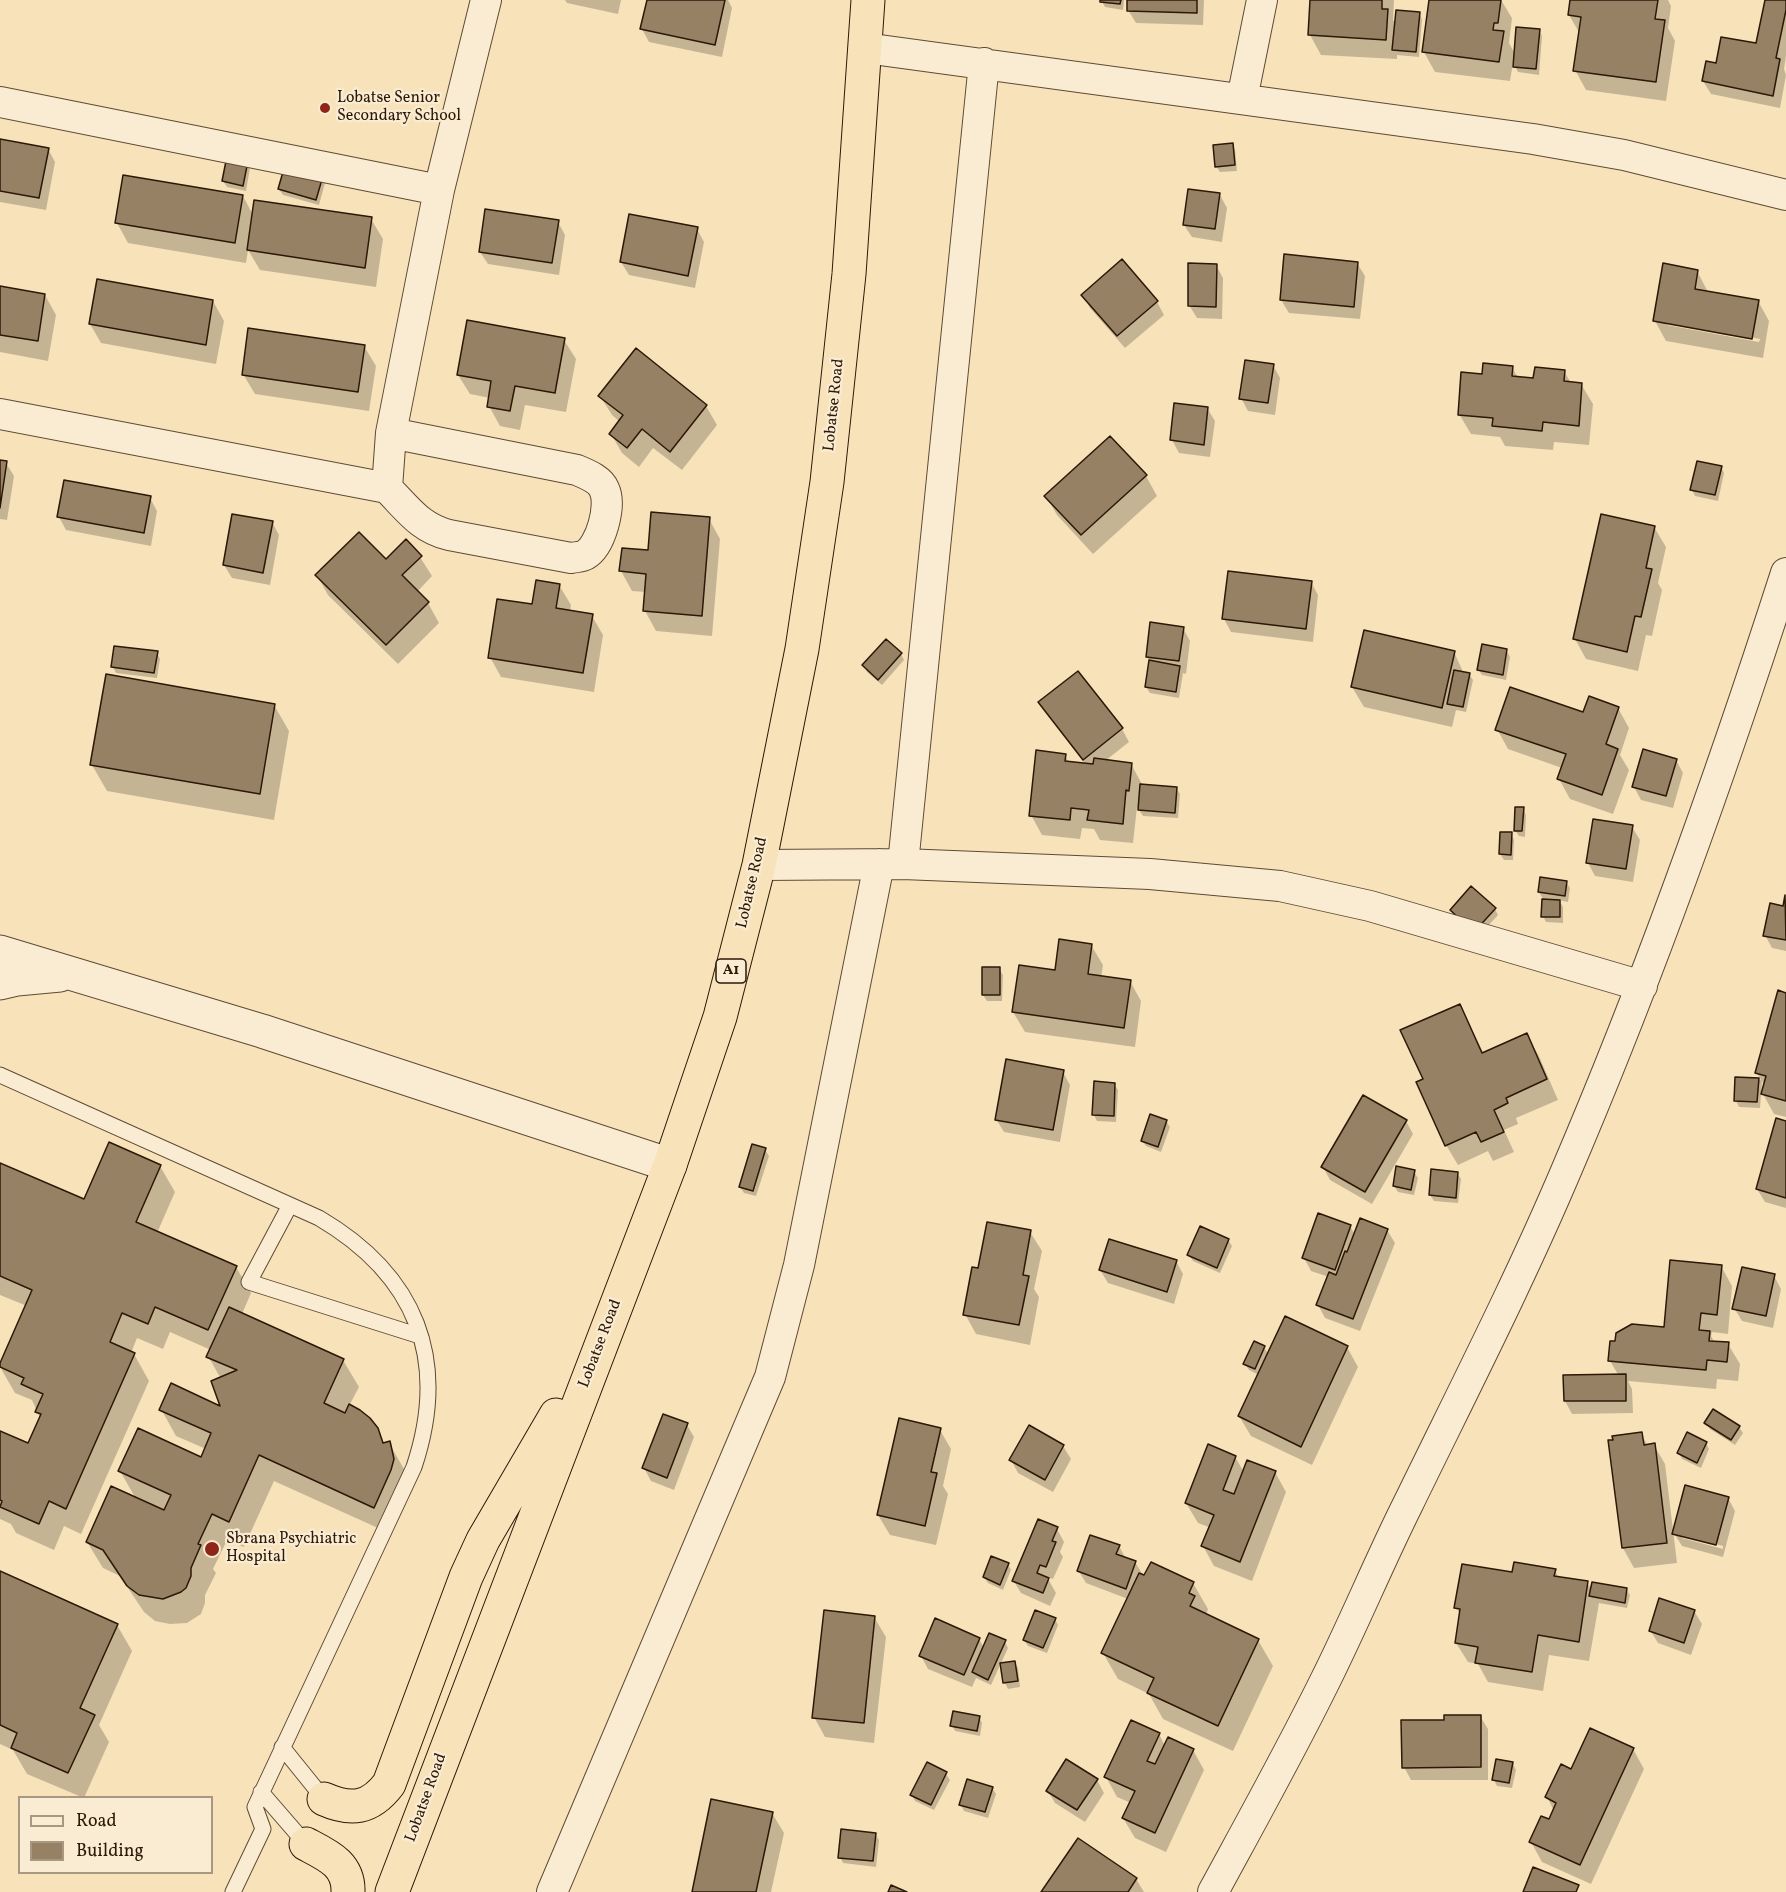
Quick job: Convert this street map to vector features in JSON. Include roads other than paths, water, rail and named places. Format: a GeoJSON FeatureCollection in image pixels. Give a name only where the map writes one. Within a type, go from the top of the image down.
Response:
{"type":"FeatureCollection","features":[{"type":"Feature","properties":{"kind":"highway","name":"Lobatse Road"},"geometry":{"type":"LineString","coordinates":[[392,1892],[670,1165],[720,1017],[759,865],[802,649],[826,482],[849,274],[868,0]]}},
{"type":"Feature","properties":{"kind":"highway"},"geometry":{"type":"LineString","coordinates":[[324,1799],[341,1807],[364,1805],[382,1793],[389,1784],[466,1577],[483,1540],[605,1334]]}},
{"type":"Feature","properties":{"kind":"highway"},"geometry":{"type":"LineString","coordinates":[[306,1844],[332,1857],[341,1866],[346,1875],[348,1892]]}},
{"type":"Feature","properties":{"kind":"street"},"geometry":{"type":"LineString","coordinates":[[387,488],[391,433],[439,190],[486,0]]}},
{"type":"Feature","properties":{"kind":"street"},"geometry":{"type":"LineString","coordinates":[[1242,99],[1262,0]]}},
{"type":"Feature","properties":{"kind":"street"},"geometry":{"type":"LineString","coordinates":[[865,48],[1446,125],[1624,155],[1786,195]]}},
{"type":"Feature","properties":{"kind":"street"},"geometry":{"type":"LineString","coordinates":[[552,1892],[770,1377],[799,1265],[891,864],[984,63]]}},
{"type":"Feature","properties":{"kind":"street"},"geometry":{"type":"LineString","coordinates":[[0,102],[439,190]]}},
{"type":"Feature","properties":{"kind":"street"},"geometry":{"type":"LineString","coordinates":[[0,414],[387,488],[433,531],[572,558],[586,555],[600,538],[607,511],[605,489],[595,479],[577,470],[391,433]]}},
{"type":"Feature","properties":{"kind":"street"},"geometry":{"type":"LineString","coordinates":[[1213,1892],[1326,1680],[1402,1516],[1490,1339],[1566,1171],[1642,986],[1739,718],[1786,573]]}},
{"type":"Feature","properties":{"kind":"street"},"geometry":{"type":"LineString","coordinates":[[759,865],[891,864],[1150,874],[1280,886],[1370,906],[1642,986]]}},
{"type":"Feature","properties":{"kind":"street"},"geometry":{"type":"LineString","coordinates":[[0,952],[262,1031],[670,1165]]}},
{"type":"Feature","properties":{"kind":"street"},"geometry":{"type":"LineString","coordinates":[[0,983],[17,979],[76,974]]}},
{"type":"Feature","properties":{"kind":"lane"},"geometry":{"type":"LineString","coordinates":[[0,1075],[290,1205],[335,1228],[366,1251],[386,1272],[403,1296],[420,1336],[429,1380],[428,1410],[414,1467],[261,1792],[255,1807],[263,1829],[233,1892]]}},
{"type":"Feature","properties":{"kind":"lane"},"geometry":{"type":"LineString","coordinates":[[290,1205],[249,1282],[420,1336]]}},
{"type":"Feature","properties":{"kind":"lane"},"geometry":{"type":"LineString","coordinates":[[282,1748],[324,1799]]}},
{"type":"Feature","properties":{"kind":"lane"},"geometry":{"type":"LineString","coordinates":[[261,1792],[306,1844]]}},
{"type":"Feature","properties":{"kind":"place","name":"Lobatse Senior Secondary School"},"geometry":{"type":"Point","coordinates":[325,108]}},
{"type":"Feature","properties":{"kind":"place","name":"Sbrana Psychiatric Hospital"},"geometry":{"type":"Point","coordinates":[212,1549]}}]}
